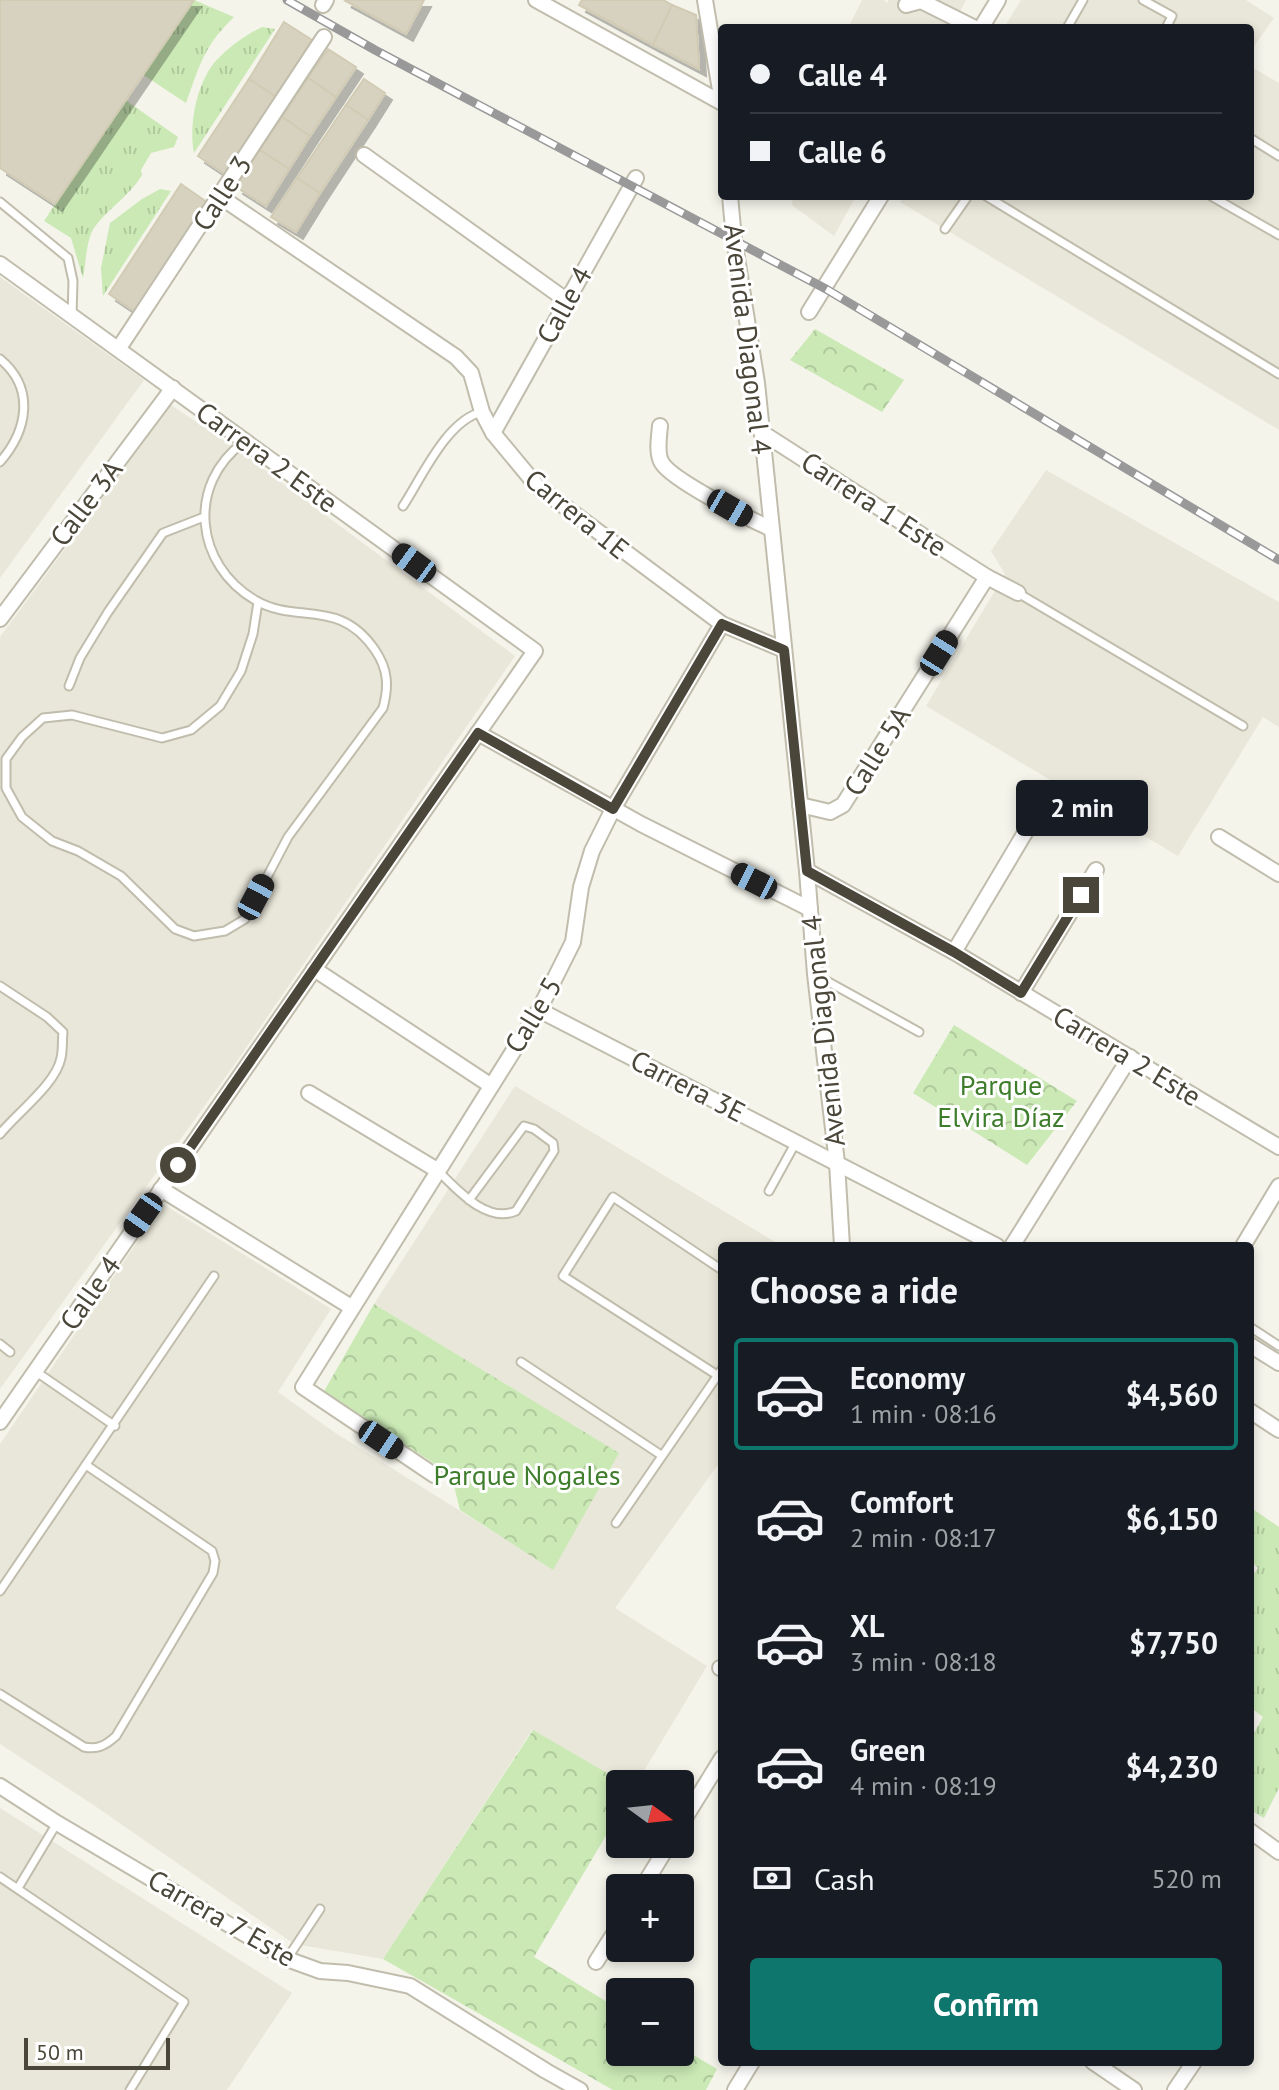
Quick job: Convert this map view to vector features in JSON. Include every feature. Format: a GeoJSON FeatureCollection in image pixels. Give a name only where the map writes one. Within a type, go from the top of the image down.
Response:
{"type":"FeatureCollection","features":[{"type":"Feature","properties":{"kind":"street"},"geometry":{"type":"LineString","coordinates":[[536,0],[718,98]]}},
{"type":"Feature","properties":{"kind":"street"},"geometry":{"type":"LineString","coordinates":[[705,0],[718,81]]}},
{"type":"Feature","properties":{"kind":"street"},"geometry":{"type":"LineString","coordinates":[[983,24],[998,0]]}},
{"type":"Feature","properties":{"kind":"street"},"geometry":{"type":"LineString","coordinates":[[906,5],[921,1],[967,24]]}},
{"type":"Feature","properties":{"kind":"street","name":"Calle 3"},"geometry":{"type":"LineString","coordinates":[[119,348],[324,37]]}},
{"type":"Feature","properties":{"kind":"street"},"geometry":{"type":"LineString","coordinates":[[364,155],[566,300]]}},
{"type":"Feature","properties":{"kind":"street","name":"Calle 4"},"geometry":{"type":"LineString","coordinates":[[493,433],[636,178]]}},
{"type":"Feature","properties":{"kind":"street","name":"Carrera 1E"},"geometry":{"type":"LineString","coordinates":[[219,196],[456,357],[471,373],[482,412],[493,433],[537,486],[722,624],[784,650]]}},
{"type":"Feature","properties":{"kind":"street","name":"Avenida Diagonal 4"},"geometry":{"type":"LineString","coordinates":[[731,200],[761,432],[837,1163],[842,1242]]}},
{"type":"Feature","properties":{"kind":"street"},"geometry":{"type":"LineString","coordinates":[[809,312],[879,200]]}},
{"type":"Feature","properties":{"kind":"street","name":"Carrera 2 Este"},"geometry":{"type":"LineString","coordinates":[[0,264],[535,651]]}},
{"type":"Feature","properties":{"kind":"street","name":"Calle 3A"},"geometry":{"type":"LineString","coordinates":[[0,619],[173,388]]}},
{"type":"Feature","properties":{"kind":"street"},"geometry":{"type":"LineString","coordinates":[[660,426],[661,462],[688,483],[770,528]]}},
{"type":"Feature","properties":{"kind":"street","name":"Carrera 1 Este"},"geometry":{"type":"LineString","coordinates":[[761,432],[987,577],[1018,593]]}},
{"type":"Feature","properties":{"kind":"street","name":"Calle 5A"},"geometry":{"type":"LineString","coordinates":[[800,805],[830,812],[843,805],[987,577]]}},
{"type":"Feature","properties":{"kind":"street","name":"Calle 5"},"geometry":{"type":"LineString","coordinates":[[434,1475],[303,1387],[539,1010],[573,942],[581,887],[592,851],[613,809],[722,624]]}},
{"type":"Feature","properties":{"kind":"street","name":"Calle 4"},"geometry":{"type":"LineString","coordinates":[[0,1422],[535,651]]}},
{"type":"Feature","properties":{"kind":"street"},"geometry":{"type":"LineString","coordinates":[[478,733],[613,809],[810,909]]}},
{"type":"Feature","properties":{"kind":"street"},"geometry":{"type":"LineString","coordinates":[[954,952],[1035,816]]}},
{"type":"Feature","properties":{"kind":"street"},"geometry":{"type":"LineString","coordinates":[[1219,837],[1279,874]]}},
{"type":"Feature","properties":{"kind":"street"},"geometry":{"type":"LineString","coordinates":[[1021,993],[1096,870]]}},
{"type":"Feature","properties":{"kind":"street","name":"Carrera 2 Este"},"geometry":{"type":"LineString","coordinates":[[807,871],[954,952],[1279,1147]]}},
{"type":"Feature","properties":{"kind":"street"},"geometry":{"type":"LineString","coordinates":[[314,969],[490,1085]]}},
{"type":"Feature","properties":{"kind":"street","name":"Carrera 3E"},"geometry":{"type":"LineString","coordinates":[[539,1010],[989,1242]]}},
{"type":"Feature","properties":{"kind":"street"},"geometry":{"type":"LineString","coordinates":[[1014,1242],[1130,1057]]}},
{"type":"Feature","properties":{"kind":"street"},"geometry":{"type":"LineString","coordinates":[[309,1093],[437,1170]]}},
{"type":"Feature","properties":{"kind":"street"},"geometry":{"type":"LineString","coordinates":[[1245,1242],[1279,1186]]}},
{"type":"Feature","properties":{"kind":"street"},"geometry":{"type":"LineString","coordinates":[[161,1189],[351,1307]]}},
{"type":"Feature","properties":{"kind":"street"},"geometry":{"type":"LineString","coordinates":[[1254,1347],[1279,1363]]}},
{"type":"Feature","properties":{"kind":"street"},"geometry":{"type":"LineString","coordinates":[[1254,1414],[1279,1430]]}},
{"type":"Feature","properties":{"kind":"street"},"geometry":{"type":"LineString","coordinates":[[694,1803],[718,1764]]}},
{"type":"Feature","properties":{"kind":"street","name":"Carrera 7 Este"},"geometry":{"type":"LineString","coordinates":[[0,1786],[287,1959],[320,1971],[348,1973],[410,1986],[580,2090]]}},
{"type":"Feature","properties":{"kind":"street"},"geometry":{"type":"LineString","coordinates":[[1254,1834],[1279,1852]]}},
{"type":"Feature","properties":{"kind":"street"},"geometry":{"type":"LineString","coordinates":[[596,1962],[606,1946]]}},
{"type":"Feature","properties":{"kind":"street"},"geometry":{"type":"LineString","coordinates":[[735,2090],[750,2066]]}},
{"type":"Feature","properties":{"kind":"street"},"geometry":{"type":"LineString","coordinates":[[1099,2066],[1134,2090]]}},
{"type":"Feature","properties":{"kind":"street"},"geometry":{"type":"LineString","coordinates":[[1175,2090],[1191,2066]]}},
{"type":"Feature","properties":{"kind":"lane"},"geometry":{"type":"LineString","coordinates":[[1069,24],[1083,0]]}},
{"type":"Feature","properties":{"kind":"lane"},"geometry":{"type":"LineString","coordinates":[[1143,0],[1172,16],[1168,24]]}},
{"type":"Feature","properties":{"kind":"lane"},"geometry":{"type":"LineString","coordinates":[[1254,140],[1279,156]]}},
{"type":"Feature","properties":{"kind":"lane"},"geometry":{"type":"LineString","coordinates":[[945,229],[965,200]]}},
{"type":"Feature","properties":{"kind":"lane"},"geometry":{"type":"LineString","coordinates":[[993,200],[1279,374]]}},
{"type":"Feature","properties":{"kind":"lane"},"geometry":{"type":"LineString","coordinates":[[1218,200],[1279,235]]}},
{"type":"Feature","properties":{"kind":"lane"},"geometry":{"type":"LineString","coordinates":[[0,202],[68,258],[74,298],[72,316]]}},
{"type":"Feature","properties":{"kind":"lane"},"geometry":{"type":"LineString","coordinates":[[0,359],[22,391],[26,412],[18,438],[0,462]]}},
{"type":"Feature","properties":{"kind":"lane"},"geometry":{"type":"LineString","coordinates":[[403,506],[449,432],[473,414],[482,412]]}},
{"type":"Feature","properties":{"kind":"lane"},"geometry":{"type":"LineString","coordinates":[[245,441],[235,448],[210,482],[204,505],[213,551],[224,575],[258,602],[325,615],[348,623],[366,637],[382,660],[389,686],[383,708],[288,837],[245,919],[225,931],[194,936],[175,929],[121,876],[78,851],[52,841],[22,817],[6,788],[6,759],[22,737],[43,718],[72,715],[162,738],[191,730],[220,706],[241,671],[253,634],[258,602]]}},
{"type":"Feature","properties":{"kind":"lane"},"geometry":{"type":"LineString","coordinates":[[69,686],[80,658],[108,612],[163,533],[204,517]]}},
{"type":"Feature","properties":{"kind":"lane"},"geometry":{"type":"LineString","coordinates":[[1018,593],[1243,726]]}},
{"type":"Feature","properties":{"kind":"lane"},"geometry":{"type":"LineString","coordinates":[[815,974],[919,1032]]}},
{"type":"Feature","properties":{"kind":"lane"},"geometry":{"type":"LineString","coordinates":[[0,986],[47,1017],[63,1032],[61,1060],[48,1085],[18,1112],[0,1134]]}},
{"type":"Feature","properties":{"kind":"lane"},"geometry":{"type":"LineString","coordinates":[[437,1170],[469,1200],[486,1211],[505,1216],[516,1211],[554,1151],[553,1143],[534,1129],[524,1126],[469,1200]]}},
{"type":"Feature","properties":{"kind":"lane"},"geometry":{"type":"LineString","coordinates":[[769,1191],[796,1142]]}},
{"type":"Feature","properties":{"kind":"lane"},"geometry":{"type":"LineString","coordinates":[[718,1267],[613,1197],[563,1276],[718,1371]]}},
{"type":"Feature","properties":{"kind":"lane"},"geometry":{"type":"LineString","coordinates":[[0,1591],[115,1426],[214,1276]]}},
{"type":"Feature","properties":{"kind":"lane"},"geometry":{"type":"LineString","coordinates":[[1254,1330],[1279,1346]]}},
{"type":"Feature","properties":{"kind":"lane"},"geometry":{"type":"LineString","coordinates":[[0,1344],[10,1352]]}},
{"type":"Feature","properties":{"kind":"lane"},"geometry":{"type":"LineString","coordinates":[[521,1362],[661,1455]]}},
{"type":"Feature","properties":{"kind":"lane"},"geometry":{"type":"LineString","coordinates":[[35,1371],[115,1426]]}},
{"type":"Feature","properties":{"kind":"lane"},"geometry":{"type":"LineString","coordinates":[[616,1523],[718,1375]]}},
{"type":"Feature","properties":{"kind":"lane"},"geometry":{"type":"LineString","coordinates":[[0,1694],[84,1747],[95,1749],[108,1744],[116,1736],[213,1573],[215,1561],[212,1551],[86,1465]]}},
{"type":"Feature","properties":{"kind":"lane"},"geometry":{"type":"LineString","coordinates":[[18,1888],[57,1823]]}},
{"type":"Feature","properties":{"kind":"lane"},"geometry":{"type":"LineString","coordinates":[[0,1877],[184,2002],[130,2090]]}},
{"type":"Feature","properties":{"kind":"lane"},"geometry":{"type":"LineString","coordinates":[[287,1959],[320,1909]]}},
{"type":"Feature","properties":{"kind":"shaded area"},"geometry":{"type":"Polygon","coordinates":[[[862,0],[884,0],[887,3],[889,0],[966,0],[953,24],[850,24],[862,0]]]}},
{"type":"Feature","properties":{"kind":"shaded area"},"geometry":{"type":"Polygon","coordinates":[[[1021,0],[1246,0],[1274,18],[1254,46],[1254,24],[1006,24],[1021,0]]]}},
{"type":"Feature","properties":{"kind":"shaded area"},"geometry":{"type":"Polygon","coordinates":[[[1254,68],[1279,83],[1279,430],[900,202],[1254,200],[1254,68]]]}},
{"type":"Feature","properties":{"kind":"shaded area"},"geometry":{"type":"Polygon","coordinates":[[[793,200],[854,200],[834,236],[792,205],[793,200]]]}},
{"type":"Feature","properties":{"kind":"shaded area"},"geometry":{"type":"Polygon","coordinates":[[[0,277],[144,380],[0,578],[0,277]]]}},
{"type":"Feature","properties":{"kind":"shaded area"},"geometry":{"type":"Polygon","coordinates":[[[171,405],[235,448],[515,656],[237,1061],[0,1389],[0,637],[171,405]]]}},
{"type":"Feature","properties":{"kind":"shaded area"},"geometry":{"type":"Polygon","coordinates":[[[1046,470],[1279,602],[1279,727],[1263,717],[1178,856],[926,706],[1005,574],[991,551],[1046,470]]]}},
{"type":"Feature","properties":{"kind":"shaded area"},"geometry":{"type":"Polygon","coordinates":[[[515,1086],[775,1242],[718,1242],[718,1465],[615,1608],[707,1666],[644,1770],[606,1770],[606,1773],[532,1730],[383,1959],[294,1944],[0,1744],[0,1444],[163,1204],[331,1309],[278,1392],[334,1432],[553,1569],[618,1453],[374,1304],[515,1086]]]}},
{"type":"Feature","properties":{"kind":"shaded area"},"geometry":{"type":"Polygon","coordinates":[[[0,1808],[292,1993],[227,2090],[0,2090],[0,1808]]]}},
{"type":"Feature","properties":{"kind":"green space"},"geometry":{"type":"Polygon","coordinates":[[[194,0],[234,17],[209,47],[186,103],[142,74],[194,0]]]}},
{"type":"Feature","properties":{"kind":"green space"},"geometry":{"type":"Polygon","coordinates":[[[262,27],[275,29],[194,153],[194,111],[208,72],[232,46],[262,27]]]}},
{"type":"Feature","properties":{"kind":"green space"},"geometry":{"type":"Polygon","coordinates":[[[124,99],[178,137],[174,147],[151,153],[137,182],[94,228],[83,278],[71,238],[44,221],[124,99]]]}},
{"type":"Feature","properties":{"kind":"green space"},"geometry":{"type":"Polygon","coordinates":[[[160,189],[171,191],[103,296],[101,268],[110,223],[160,189]]]}},
{"type":"Feature","properties":{"kind":"green space"},"geometry":{"type":"Polygon","coordinates":[[[815,329],[904,380],[882,412],[790,360],[815,329]]]}},
{"type":"Feature","properties":{"kind":"green space","name":"Parque Elvira Díaz"},"geometry":{"type":"Polygon","coordinates":[[[954,1025],[1077,1101],[1027,1165],[913,1093],[954,1025]]]}},
{"type":"Feature","properties":{"kind":"green space","name":"Parque Nogales"},"geometry":{"type":"Polygon","coordinates":[[[374,1304],[619,1453],[553,1570],[460,1510],[451,1474],[323,1393],[374,1304]]]}},
{"type":"Feature","properties":{"kind":"green space"},"geometry":{"type":"Polygon","coordinates":[[[1254,1510],[1279,1527],[1279,1788],[1264,1818],[1254,1812],[1254,1733],[1263,1717],[1254,1710],[1254,1574],[1258,1568],[1254,1564],[1254,1510]]]}},
{"type":"Feature","properties":{"kind":"green space"},"geometry":{"type":"Polygon","coordinates":[[[533,1730],[606,1772],[606,1836],[534,1957],[606,2001],[606,2066],[694,2066],[694,2055],[717,2069],[706,2090],[613,2090],[383,1959],[533,1730]]]}},
{"type":"Feature","properties":{"kind":"building"},"geometry":{"type":"Polygon","coordinates":[[[0,0],[194,0],[55,204],[0,168],[0,0]]]}},
{"type":"Feature","properties":{"kind":"building"},"geometry":{"type":"Polygon","coordinates":[[[344,0],[424,0],[406,34],[344,0]]]}},
{"type":"Feature","properties":{"kind":"building"},"geometry":{"type":"Polygon","coordinates":[[[582,0],[663,0],[672,5],[653,45],[579,5],[582,0]]]}},
{"type":"Feature","properties":{"kind":"building"},"geometry":{"type":"Polygon","coordinates":[[[672,5],[696,15],[699,69],[653,45],[672,5]]]}},
{"type":"Feature","properties":{"kind":"building"},"geometry":{"type":"Polygon","coordinates":[[[284,22],[312,40],[276,97],[249,79],[284,22]]]}},
{"type":"Feature","properties":{"kind":"building"},"geometry":{"type":"Polygon","coordinates":[[[328,49],[356,67],[336,97],[308,78],[328,49]]]}},
{"type":"Feature","properties":{"kind":"building"},"geometry":{"type":"Polygon","coordinates":[[[308,78],[336,97],[310,136],[282,117],[308,78]]]}},
{"type":"Feature","properties":{"kind":"building"},"geometry":{"type":"Polygon","coordinates":[[[249,79],[276,97],[225,174],[198,156],[249,79]]]}},
{"type":"Feature","properties":{"kind":"building"},"geometry":{"type":"Polygon","coordinates":[[[364,79],[385,93],[368,120],[346,105],[364,79]]]}},
{"type":"Feature","properties":{"kind":"building"},"geometry":{"type":"Polygon","coordinates":[[[346,105],[368,120],[320,193],[297,178],[346,105]]]}},
{"type":"Feature","properties":{"kind":"building"},"geometry":{"type":"Polygon","coordinates":[[[282,117],[310,136],[289,169],[260,150],[282,117]]]}},
{"type":"Feature","properties":{"kind":"building"},"geometry":{"type":"Polygon","coordinates":[[[260,150],[289,169],[266,206],[236,187],[260,150]]]}},
{"type":"Feature","properties":{"kind":"building"},"geometry":{"type":"Polygon","coordinates":[[[297,178],[320,193],[296,232],[271,217],[297,178]]]}},
{"type":"Feature","properties":{"kind":"building"},"geometry":{"type":"Polygon","coordinates":[[[181,184],[208,203],[136,312],[109,294],[181,184]]]}},
{"type":"Feature","properties":{"kind":"railway"},"geometry":{"type":"LineString","coordinates":[[287,0],[375,50],[826,289],[1279,560]]}},
{"type":"Feature","properties":{"kind":"route"},"geometry":{"type":"LineString","coordinates":[[178,1165],[478,733],[613,809],[722,624],[784,650],[807,871],[954,952],[1021,993],[1081,895]]}}]}
